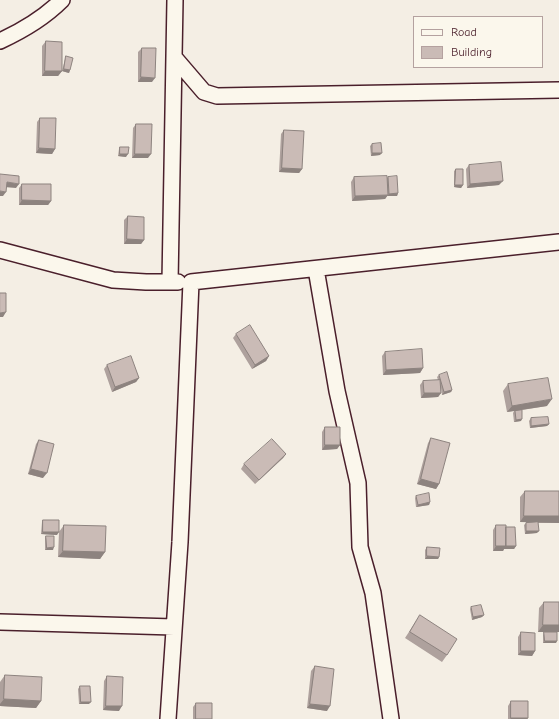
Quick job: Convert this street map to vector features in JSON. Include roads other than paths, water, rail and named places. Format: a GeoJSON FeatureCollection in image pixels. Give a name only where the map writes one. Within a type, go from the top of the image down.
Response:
{"type":"FeatureCollection","features":[{"type":"Feature","properties":{"kind":"street"},"geometry":{"type":"LineString","coordinates":[[0,42],[22,31],[47,15],[62,0]]}},
{"type":"Feature","properties":{"kind":"street"},"geometry":{"type":"LineString","coordinates":[[170,282],[175,0]]}},
{"type":"Feature","properties":{"kind":"street"},"geometry":{"type":"LineString","coordinates":[[174,56],[204,92],[217,96],[559,90]]}},
{"type":"Feature","properties":{"kind":"street"},"geometry":{"type":"LineString","coordinates":[[0,250],[113,280],[191,282],[559,242]]}},
{"type":"Feature","properties":{"kind":"street"},"geometry":{"type":"LineString","coordinates":[[316,269],[337,391],[358,483],[360,547],[373,592],[391,719]]}},
{"type":"Feature","properties":{"kind":"street"},"geometry":{"type":"LineString","coordinates":[[168,719],[180,534],[191,282]]}},
{"type":"Feature","properties":{"kind":"street"},"geometry":{"type":"LineString","coordinates":[[0,622],[174,627]]}}]}
